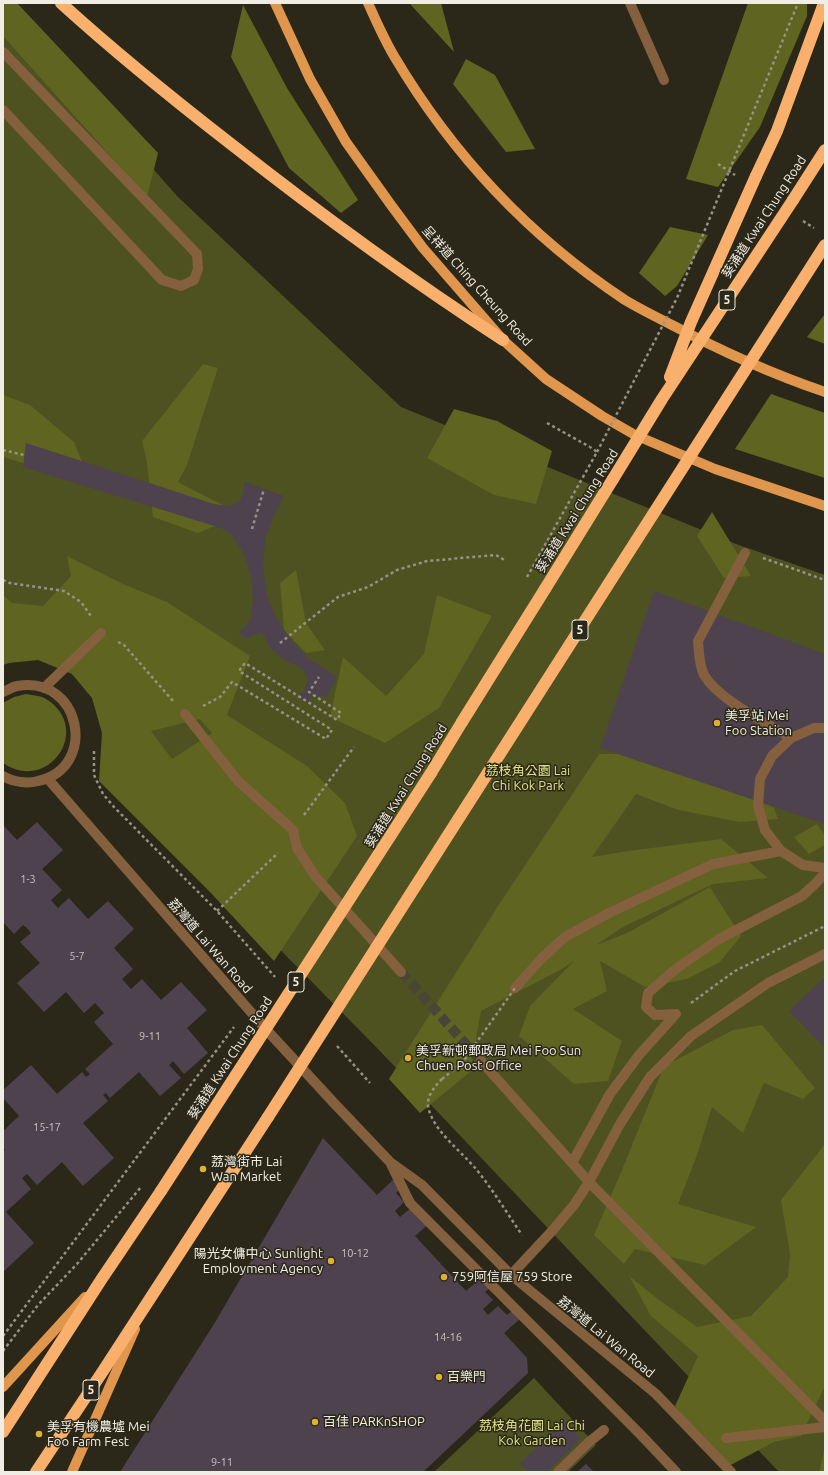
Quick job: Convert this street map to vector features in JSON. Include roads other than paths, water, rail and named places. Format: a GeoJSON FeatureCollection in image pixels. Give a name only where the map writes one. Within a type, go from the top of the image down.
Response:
{"type":"FeatureCollection","features":[{"type":"Feature","properties":{"kind":"highway"},"geometry":{"type":"LineString","coordinates":[[61,3],[139,71],[308,204],[398,270],[503,340]]}},
{"type":"Feature","properties":{"kind":"highway"},"geometry":{"type":"LineString","coordinates":[[662,399],[691,322],[777,131],[824,3]]}},
{"type":"Feature","properties":{"kind":"highway","name":"葵涌道 Kwai Chung Road"},"geometry":{"type":"LineString","coordinates":[[3,1432],[431,773],[662,399],[825,150]]}},
{"type":"Feature","properties":{"kind":"highway","name":"5"},"geometry":{"type":"LineString","coordinates":[[36,1472],[206,1214],[825,245]]}},
{"type":"Feature","properties":{"kind":"main road","name":"呈祥道 Ching Cheung Road"},"geometry":{"type":"LineString","coordinates":[[275,3],[310,79],[346,142],[423,248],[503,340],[546,379],[602,416],[635,435],[714,469],[825,506]]}},
{"type":"Feature","properties":{"kind":"main road"},"geometry":{"type":"LineString","coordinates":[[368,3],[393,55],[421,100],[452,142],[501,198],[560,252],[594,279],[627,301],[711,346],[788,380],[825,392]]}},
{"type":"Feature","properties":{"kind":"main road"},"geometry":{"type":"LineString","coordinates":[[3,1387],[101,1280]]}},
{"type":"Feature","properties":{"kind":"main road"},"geometry":{"type":"LineString","coordinates":[[72,1472],[145,1307]]}},
{"type":"Feature","properties":{"kind":"street"},"geometry":{"type":"LineString","coordinates":[[630,3],[664,80]]}},
{"type":"Feature","properties":{"kind":"street"},"geometry":{"type":"LineString","coordinates":[[3,52],[197,254],[198,269],[194,280],[181,286],[162,280],[149,268],[3,110]]}},
{"type":"Feature","properties":{"kind":"street"},"geometry":{"type":"LineString","coordinates":[[745,553],[698,641],[702,668],[704,674],[718,691],[741,708],[791,738]]}},
{"type":"Feature","properties":{"kind":"street"},"geometry":{"type":"LineString","coordinates":[[44,688],[101,633]]}},
{"type":"Feature","properties":{"kind":"street"},"geometry":{"type":"LineString","coordinates":[[3,692],[16,686],[30,685],[44,688],[57,694],[67,705],[74,717],[76,732],[75,746],[69,760],[60,770],[48,779],[34,782],[19,782],[3,776]]}},
{"type":"Feature","properties":{"kind":"street"},"geometry":{"type":"LineString","coordinates":[[186,715],[238,781],[293,830],[297,848],[315,876],[401,972]]}},
{"type":"Feature","properties":{"kind":"street"},"geometry":{"type":"LineString","coordinates":[[825,728],[814,728],[791,738],[772,756],[760,779],[758,806],[765,830],[781,851],[803,865],[825,868]]}},
{"type":"Feature","properties":{"kind":"street","name":"荔灣道 Lai Wan Road"},"geometry":{"type":"LineString","coordinates":[[48,779],[258,1020],[390,1162],[422,1185],[510,1275],[656,1394],[730,1472]]}},
{"type":"Feature","properties":{"kind":"street"},"geometry":{"type":"LineString","coordinates":[[515,988],[542,958],[565,937],[607,914],[713,864],[781,851]]}},
{"type":"Feature","properties":{"kind":"street"},"geometry":{"type":"LineString","coordinates":[[572,1163],[610,1094],[639,1055],[676,1014],[655,1016],[646,1007],[648,994],[677,968],[720,939],[802,896],[825,873]]}},
{"type":"Feature","properties":{"kind":"street"},"geometry":{"type":"LineString","coordinates":[[510,1275],[552,1231],[574,1205],[589,1182],[620,1124],[650,1077],[691,1036],[768,983],[825,954]]}},
{"type":"Feature","properties":{"kind":"street"},"geometry":{"type":"LineString","coordinates":[[481,1061],[589,1182],[825,1421]]}},
{"type":"Feature","properties":{"kind":"street","name":"荔灣道 Lai Wan Road"},"geometry":{"type":"LineString","coordinates":[[390,1162],[410,1203],[676,1472]]}},
{"type":"Feature","properties":{"kind":"street"},"geometry":{"type":"LineString","coordinates":[[726,1438],[825,1427]]}},
{"type":"Feature","properties":{"kind":"street"},"geometry":{"type":"LineString","coordinates":[[558,1472],[604,1430]]}},
{"type":"Feature","properties":{"kind":"tunnel"},"geometry":{"type":"LineString","coordinates":[[401,972],[481,1061]]}},
{"type":"Feature","properties":{"kind":"place","name":"美孚站 Mei Foo Station"},"geometry":{"type":"Point","coordinates":[717,723]}},
{"type":"Feature","properties":{"kind":"place","name":"美孚新邨郵政局 Mei Foo Sun Chuen Post Office"},"geometry":{"type":"Point","coordinates":[408,1058]}},
{"type":"Feature","properties":{"kind":"place","name":"荔灣街市 Lai Wan Market"},"geometry":{"type":"Point","coordinates":[203,1169]}},
{"type":"Feature","properties":{"kind":"place","name":"陽光女傭中心 Sunlight Employment Agency"},"geometry":{"type":"Point","coordinates":[331,1261]}},
{"type":"Feature","properties":{"kind":"place","name":"759阿信屋 759 Store"},"geometry":{"type":"Point","coordinates":[444,1277]}},
{"type":"Feature","properties":{"kind":"place","name":"百樂門"},"geometry":{"type":"Point","coordinates":[439,1377]}},
{"type":"Feature","properties":{"kind":"place","name":"百佳 PARKnSHOP"},"geometry":{"type":"Point","coordinates":[315,1422]}},
{"type":"Feature","properties":{"kind":"place","name":"美孚有機農墟 Mei Foo Farm Fest"},"geometry":{"type":"Point","coordinates":[39,1434]}},
{"type":"Feature","properties":{"kind":"park label","name":"荔枝角公園 Lai Chi Kok Park"},"geometry":{"type":"Point","coordinates":[528,778]}},
{"type":"Feature","properties":{"kind":"park label","name":"荔枝角花園 Lai Chi Kok Garden"},"geometry":{"type":"Point","coordinates":[532,1434]}}]}
